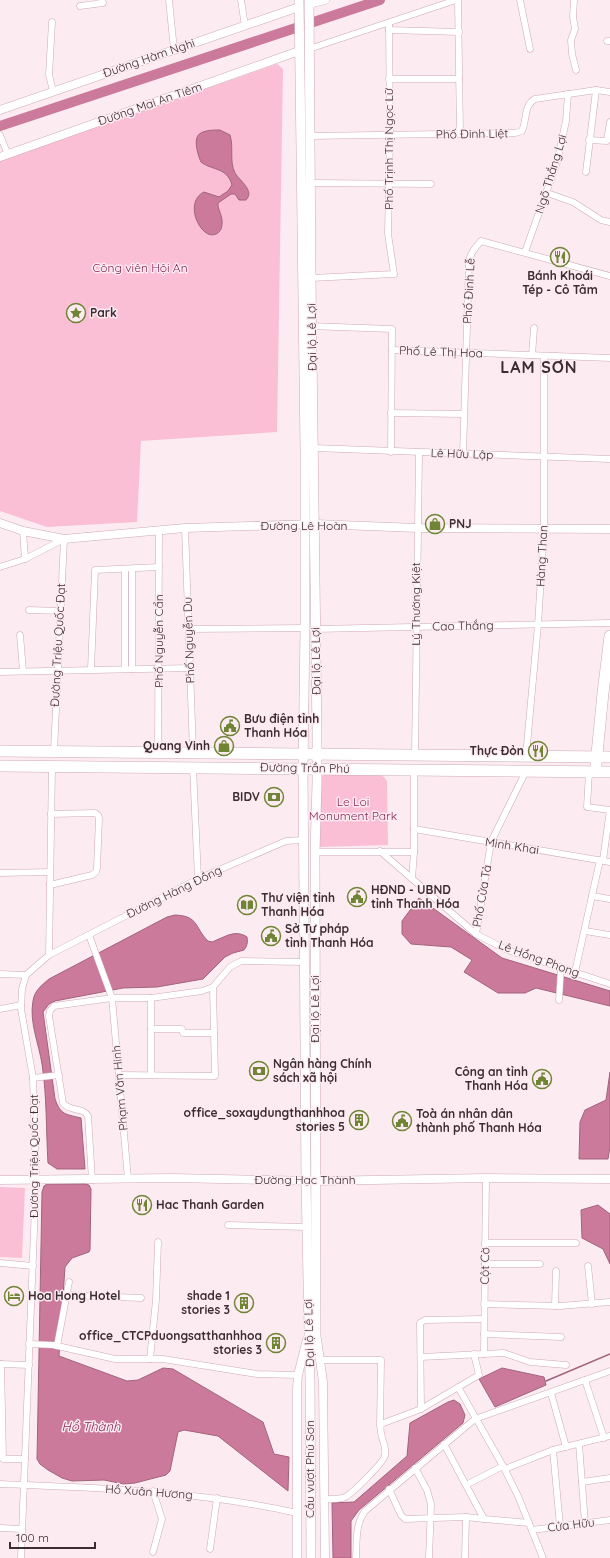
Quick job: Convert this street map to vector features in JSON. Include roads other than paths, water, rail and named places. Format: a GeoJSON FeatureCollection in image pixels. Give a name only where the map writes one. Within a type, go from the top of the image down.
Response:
{"type":"FeatureCollection","features":[{"type":"Feature","properties":{"kind":"highway"},"geometry":{"type":"LineString","coordinates":[[592,772],[597,758],[606,693],[610,636]]}},
{"type":"Feature","properties":{"kind":"highway","name":"Đường Trần Phú"},"geometry":{"type":"LineString","coordinates":[[0,751],[610,757]]}},
{"type":"Feature","properties":{"kind":"highway"},"geometry":{"type":"LineString","coordinates":[[122,766],[123,752]]}},
{"type":"Feature","properties":{"kind":"highway"},"geometry":{"type":"LineString","coordinates":[[526,756],[526,771]]}},
{"type":"Feature","properties":{"kind":"highway","name":"Đường Trần Phú"},"geometry":{"type":"LineString","coordinates":[[0,766],[610,772]]}},
{"type":"Feature","properties":{"kind":"main road","name":"Đại lộ Lê Lợi"},"geometry":{"type":"LineString","coordinates":[[309,5],[311,278],[307,326],[303,840],[306,1227],[312,1335]]}},
{"type":"Feature","properties":{"kind":"main road","name":"Đại lộ Lê Lợi"},"geometry":{"type":"LineString","coordinates":[[299,7],[307,326],[314,448],[317,754],[314,852],[316,1181],[310,1383]]}},
{"type":"Feature","properties":{"kind":"main road"},"geometry":{"type":"LineString","coordinates":[[304,1009],[315,1008]]}},
{"type":"Feature","properties":{"kind":"main road","name":"Cầu vượt Phú Sơn"},"geometry":{"type":"LineString","coordinates":[[310,1383],[311,1558]]}},
{"type":"Feature","properties":{"kind":"street"},"geometry":{"type":"LineString","coordinates":[[80,6],[103,3],[102,0]]}},
{"type":"Feature","properties":{"kind":"street"},"geometry":{"type":"LineString","coordinates":[[169,0],[174,50]]}},
{"type":"Feature","properties":{"kind":"street"},"geometry":{"type":"LineString","coordinates":[[241,0],[245,26]]}},
{"type":"Feature","properties":{"kind":"street"},"geometry":{"type":"LineString","coordinates":[[309,5],[324,0]]}},
{"type":"Feature","properties":{"kind":"street"},"geometry":{"type":"LineString","coordinates":[[309,47],[389,23],[457,0],[459,32],[460,134]]}},
{"type":"Feature","properties":{"kind":"street"},"geometry":{"type":"LineString","coordinates":[[520,0],[530,49]]}},
{"type":"Feature","properties":{"kind":"street"},"geometry":{"type":"LineString","coordinates":[[574,0],[573,17],[575,29],[570,40],[576,70]]}},
{"type":"Feature","properties":{"kind":"street","name":"Đường Hàm Nghi"},"geometry":{"type":"LineString","coordinates":[[0,110],[53,90],[299,7]]}},
{"type":"Feature","properties":{"kind":"street"},"geometry":{"type":"LineString","coordinates":[[52,22],[49,75],[53,90]]}},
{"type":"Feature","properties":{"kind":"street","name":"Phố Trịnh Thị Ngọc Lữ"},"geometry":{"type":"LineString","coordinates":[[311,278],[394,274],[388,234],[390,135],[389,23]]}},
{"type":"Feature","properties":{"kind":"street"},"geometry":{"type":"LineString","coordinates":[[389,30],[459,32]]}},
{"type":"Feature","properties":{"kind":"street","name":"Đường Mai An Tiêm"},"geometry":{"type":"LineString","coordinates":[[4,156],[299,49]]}},
{"type":"Feature","properties":{"kind":"street"},"geometry":{"type":"LineString","coordinates":[[389,79],[459,79]]}},
{"type":"Feature","properties":{"kind":"street"},"geometry":{"type":"LineString","coordinates":[[586,172],[596,90]]}},
{"type":"Feature","properties":{"kind":"street","name":"Phố Đinh Liệt"},"geometry":{"type":"LineString","coordinates":[[310,136],[515,133],[522,131],[525,125],[530,101],[596,90],[610,92]]}},
{"type":"Feature","properties":{"kind":"street","name":"Ngõ Thắng Lợi"},"geometry":{"type":"LineString","coordinates":[[525,252],[547,193],[563,139],[568,94]]}},
{"type":"Feature","properties":{"kind":"street"},"geometry":{"type":"LineString","coordinates":[[589,140],[607,141],[610,122]]}},
{"type":"Feature","properties":{"kind":"street"},"geometry":{"type":"LineString","coordinates":[[0,135],[4,145],[4,156]]}},
{"type":"Feature","properties":{"kind":"street"},"geometry":{"type":"LineString","coordinates":[[310,183],[431,184]]}},
{"type":"Feature","properties":{"kind":"street"},"geometry":{"type":"LineString","coordinates":[[547,193],[573,202],[601,220],[610,222]]}},
{"type":"Feature","properties":{"kind":"street","name":"Phố Đinh Lễ"},"geometry":{"type":"LineString","coordinates":[[463,454],[463,414],[469,261],[470,255],[474,249],[481,241],[610,276]]}},
{"type":"Feature","properties":{"kind":"street","name":"Phố Lê Thị Hoa"},"geometry":{"type":"LineString","coordinates":[[307,326],[392,329],[391,452]]}},
{"type":"Feature","properties":{"kind":"street"},"geometry":{"type":"LineString","coordinates":[[532,355],[534,328]]}},
{"type":"Feature","properties":{"kind":"street","name":"Phố Lê Thị Hoa"},"geometry":{"type":"LineString","coordinates":[[392,350],[610,358]]}},
{"type":"Feature","properties":{"kind":"street","name":"Hàng Than"},"geometry":{"type":"LineString","coordinates":[[526,756],[538,625],[544,529],[544,356]]}},
{"type":"Feature","properties":{"kind":"street"},"geometry":{"type":"LineString","coordinates":[[391,413],[463,414]]}},
{"type":"Feature","properties":{"kind":"street","name":"Lê Hữu Lập"},"geometry":{"type":"LineString","coordinates":[[314,448],[610,459]]}},
{"type":"Feature","properties":{"kind":"street","name":"Lý Thường Kiệt"},"geometry":{"type":"LineString","coordinates":[[415,755],[419,453]]}},
{"type":"Feature","properties":{"kind":"street","name":"Đường Lê Hoàn"},"geometry":{"type":"LineString","coordinates":[[0,523],[23,531],[64,539],[185,528],[315,524],[417,528],[610,529]]}},
{"type":"Feature","properties":{"kind":"street","name":"Phố Nguyễn Du"},"geometry":{"type":"LineString","coordinates":[[185,528],[193,752]]}},
{"type":"Feature","properties":{"kind":"street","name":"Phố Nguyễn Cẩn"},"geometry":{"type":"LineString","coordinates":[[158,752],[160,530]]}},
{"type":"Feature","properties":{"kind":"street"},"geometry":{"type":"LineString","coordinates":[[23,531],[25,559]]}},
{"type":"Feature","properties":{"kind":"street"},"geometry":{"type":"LineString","coordinates":[[0,567],[25,559],[64,539]]}},
{"type":"Feature","properties":{"kind":"street","name":"Đường Triệu Quốc Đạt"},"geometry":{"type":"LineString","coordinates":[[54,751],[64,539]]}},
{"type":"Feature","properties":{"kind":"street"},"geometry":{"type":"LineString","coordinates":[[91,669],[95,570],[159,567]]}},
{"type":"Feature","properties":{"kind":"street"},"geometry":{"type":"LineString","coordinates":[[125,569],[128,669]]}},
{"type":"Feature","properties":{"kind":"street"},"geometry":{"type":"LineString","coordinates":[[128,669],[132,569]]}},
{"type":"Feature","properties":{"kind":"street"},"geometry":{"type":"LineString","coordinates":[[29,610],[60,611]]}},
{"type":"Feature","properties":{"kind":"street","name":"Cao Thắng"},"geometry":{"type":"LineString","coordinates":[[315,628],[610,623]]}},
{"type":"Feature","properties":{"kind":"street"},"geometry":{"type":"LineString","coordinates":[[189,629],[305,628]]}},
{"type":"Feature","properties":{"kind":"street"},"geometry":{"type":"LineString","coordinates":[[20,635],[23,671]]}},
{"type":"Feature","properties":{"kind":"street"},"geometry":{"type":"LineString","coordinates":[[0,672],[190,668]]}},
{"type":"Feature","properties":{"kind":"street"},"geometry":{"type":"LineString","coordinates":[[0,974],[26,975],[49,955],[52,766]]}},
{"type":"Feature","properties":{"kind":"street"},"geometry":{"type":"LineString","coordinates":[[193,767],[198,879]]}},
{"type":"Feature","properties":{"kind":"street"},"geometry":{"type":"LineString","coordinates":[[412,879],[414,852],[414,769]]}},
{"type":"Feature","properties":{"kind":"street","name":"Phố Cửa Tả"},"geometry":{"type":"LineString","coordinates":[[476,934],[492,842],[526,771]]}},
{"type":"Feature","properties":{"kind":"street"},"geometry":{"type":"LineString","coordinates":[[575,972],[592,896],[604,861],[610,810],[587,807],[592,772]]}},
{"type":"Feature","properties":{"kind":"street"},"geometry":{"type":"LineString","coordinates":[[50,885],[92,875],[96,872],[100,818],[95,813],[51,814]]}},
{"type":"Feature","properties":{"kind":"street","name":"Minh Khai"},"geometry":{"type":"LineString","coordinates":[[414,829],[604,861]]}},
{"type":"Feature","properties":{"kind":"street","name":"Đường Hàng Đồng"},"geometry":{"type":"LineString","coordinates":[[49,955],[198,879],[286,841],[303,840]]}},
{"type":"Feature","properties":{"kind":"street","name":"Lê Hồng Phong"},"geometry":{"type":"LineString","coordinates":[[380,851],[476,934],[505,949],[610,984]]}},
{"type":"Feature","properties":{"kind":"street"},"geometry":{"type":"LineString","coordinates":[[314,852],[414,852]]}},
{"type":"Feature","properties":{"kind":"street"},"geometry":{"type":"LineString","coordinates":[[0,872],[50,872]]}},
{"type":"Feature","properties":{"kind":"street"},"geometry":{"type":"LineString","coordinates":[[592,896],[610,899]]}},
{"type":"Feature","properties":{"kind":"street"},"geometry":{"type":"LineString","coordinates":[[585,931],[610,935]]}},
{"type":"Feature","properties":{"kind":"street","name":"Phạm Văn Hinh"},"geometry":{"type":"LineString","coordinates":[[89,934],[112,998],[128,1179]]}},
{"type":"Feature","properties":{"kind":"street"},"geometry":{"type":"LineString","coordinates":[[92,1180],[88,1116],[81,1110],[72,1110],[62,1103],[49,1016],[50,1011],[54,1006],[112,998],[152,998],[202,991],[213,987],[230,966],[241,961],[304,962]]}},
{"type":"Feature","properties":{"kind":"street"},"geometry":{"type":"LineString","coordinates":[[559,1000],[561,968]]}},
{"type":"Feature","properties":{"kind":"street","name":"Đường Triệu Quốc Đạt"},"geometry":{"type":"LineString","coordinates":[[21,1558],[29,1365],[32,1344],[36,1180],[36,1078],[21,1005],[22,989],[26,975]]}},
{"type":"Feature","properties":{"kind":"street"},"geometry":{"type":"LineString","coordinates":[[119,1075],[216,1076],[213,987]]}},
{"type":"Feature","properties":{"kind":"street"},"geometry":{"type":"LineString","coordinates":[[151,1075],[152,998]]}},
{"type":"Feature","properties":{"kind":"street"},"geometry":{"type":"LineString","coordinates":[[0,1009],[21,1005]]}},
{"type":"Feature","properties":{"kind":"street"},"geometry":{"type":"LineString","coordinates":[[151,1029],[182,1029],[183,1033],[214,1033]]}},
{"type":"Feature","properties":{"kind":"street"},"geometry":{"type":"LineString","coordinates":[[36,1078],[59,1075]]}},
{"type":"Feature","properties":{"kind":"street","name":"Đường Hạc Thành"},"geometry":{"type":"LineString","coordinates":[[0,1180],[173,1178],[306,1181],[486,1178],[610,1179]]}},
{"type":"Feature","properties":{"kind":"street","name":"Cột Cờ"},"geometry":{"type":"LineString","coordinates":[[484,1354],[486,1178]]}},
{"type":"Feature","properties":{"kind":"street"},"geometry":{"type":"LineString","coordinates":[[228,1225],[306,1227]]}},
{"type":"Feature","properties":{"kind":"street"},"geometry":{"type":"LineString","coordinates":[[150,1359],[156,1300],[158,1242]]}},
{"type":"Feature","properties":{"kind":"street"},"geometry":{"type":"LineString","coordinates":[[485,1243],[576,1243]]}},
{"type":"Feature","properties":{"kind":"street"},"geometry":{"type":"LineString","coordinates":[[0,1263],[33,1266]]}},
{"type":"Feature","properties":{"kind":"street"},"geometry":{"type":"LineString","coordinates":[[485,1264],[540,1264]]}},
{"type":"Feature","properties":{"kind":"street"},"geometry":{"type":"LineString","coordinates":[[588,1266],[592,1304]]}},
{"type":"Feature","properties":{"kind":"street"},"geometry":{"type":"LineString","coordinates":[[555,1306],[556,1271]]}},
{"type":"Feature","properties":{"kind":"street"},"geometry":{"type":"LineString","coordinates":[[55,1346],[70,1282]]}},
{"type":"Feature","properties":{"kind":"street"},"geometry":{"type":"LineString","coordinates":[[67,1295],[141,1298]]}},
{"type":"Feature","properties":{"kind":"street"},"geometry":{"type":"LineString","coordinates":[[484,1304],[555,1306],[610,1302]]}},
{"type":"Feature","properties":{"kind":"street"},"geometry":{"type":"LineString","coordinates":[[421,1409],[420,1327],[422,1321],[484,1319]]}},
{"type":"Feature","properties":{"kind":"street"},"geometry":{"type":"LineString","coordinates":[[484,1334],[561,1337]]}},
{"type":"Feature","properties":{"kind":"street"},"geometry":{"type":"LineString","coordinates":[[312,1335],[320,1360],[323,1382],[325,1558]]}},
{"type":"Feature","properties":{"kind":"street"},"geometry":{"type":"LineString","coordinates":[[298,1558],[297,1388],[298,1375],[312,1335]]}},
{"type":"Feature","properties":{"kind":"street"},"geometry":{"type":"LineString","coordinates":[[32,1344],[55,1346],[109,1358],[163,1359],[257,1374],[298,1375]]}},
{"type":"Feature","properties":{"kind":"street"},"geometry":{"type":"LineString","coordinates":[[421,1357],[504,1353],[530,1362],[566,1365]]}},
{"type":"Feature","properties":{"kind":"street"},"geometry":{"type":"LineString","coordinates":[[380,1426],[384,1423],[421,1409],[459,1390],[479,1375],[474,1354]]}},
{"type":"Feature","properties":{"kind":"street"},"geometry":{"type":"LineString","coordinates":[[320,1360],[381,1360],[380,1426],[386,1452],[384,1458],[347,1496],[342,1498],[324,1499]]}},
{"type":"Feature","properties":{"kind":"street"},"geometry":{"type":"LineString","coordinates":[[25,1458],[3,1459],[1,1364],[29,1365]]}},
{"type":"Feature","properties":{"kind":"street"},"geometry":{"type":"LineString","coordinates":[[356,1558],[357,1529],[360,1518],[365,1511],[389,1489],[444,1444],[474,1416],[551,1393],[610,1371]]}},
{"type":"Feature","properties":{"kind":"street"},"geometry":{"type":"LineString","coordinates":[[466,1485],[504,1468],[553,1450],[607,1437],[585,1380]]}},
{"type":"Feature","properties":{"kind":"street"},"geometry":{"type":"LineString","coordinates":[[459,1390],[504,1468],[532,1530],[542,1558]]}},
{"type":"Feature","properties":{"kind":"street"},"geometry":{"type":"LineString","coordinates":[[551,1393],[566,1446]]}},
{"type":"Feature","properties":{"kind":"street"},"geometry":{"type":"LineString","coordinates":[[444,1444],[484,1519]]}},
{"type":"Feature","properties":{"kind":"street"},"geometry":{"type":"LineString","coordinates":[[579,1444],[585,1523]]}},
{"type":"Feature","properties":{"kind":"street"},"geometry":{"type":"LineString","coordinates":[[553,1450],[560,1526]]}},
{"type":"Feature","properties":{"kind":"street"},"geometry":{"type":"LineString","coordinates":[[415,1468],[430,1497],[429,1558]]}},
{"type":"Feature","properties":{"kind":"street"},"geometry":{"type":"LineString","coordinates":[[582,1482],[610,1478]]}},
{"type":"Feature","properties":{"kind":"street","name":"Hồ Xuân Hương"},"geometry":{"type":"LineString","coordinates":[[0,1484],[153,1491],[259,1504],[297,1513]]}},
{"type":"Feature","properties":{"kind":"street"},"geometry":{"type":"LineString","coordinates":[[389,1489],[404,1519],[466,1517],[529,1523]]}},
{"type":"Feature","properties":{"kind":"street"},"geometry":{"type":"LineString","coordinates":[[153,1491],[162,1519],[153,1552]]}},
{"type":"Feature","properties":{"kind":"street"},"geometry":{"type":"LineString","coordinates":[[210,1549],[217,1498]]}},
{"type":"Feature","properties":{"kind":"street"},"geometry":{"type":"LineString","coordinates":[[465,1558],[466,1517]]}},
{"type":"Feature","properties":{"kind":"street","name":"Cửa Hữu"},"geometry":{"type":"LineString","coordinates":[[532,1530],[610,1520]]}},
{"type":"Feature","properties":{"kind":"street"},"geometry":{"type":"LineString","coordinates":[[0,1528],[22,1529]]}},
{"type":"Feature","properties":{"kind":"water"},"geometry":{"type":"Polygon","coordinates":[[[220,130],[230,135],[233,168],[235,173],[246,186],[249,193],[246,200],[239,200],[235,194],[231,194],[218,203],[222,219],[222,227],[218,233],[211,235],[201,228],[195,217],[194,211],[196,200],[199,195],[204,192],[219,197],[228,191],[232,185],[230,179],[223,172],[201,162],[197,151],[196,142],[198,135],[201,133],[220,130]]]}},
{"type":"Feature","properties":{"kind":"water"},"geometry":{"type":"Polygon","coordinates":[[[419,898],[502,958],[610,991],[610,1006],[536,988],[525,993],[498,993],[464,972],[472,960],[451,947],[411,944],[402,934],[402,921],[419,898]]]}},
{"type":"Feature","properties":{"kind":"water"},"geometry":{"type":"Polygon","coordinates":[[[175,915],[183,916],[192,920],[208,941],[212,942],[230,935],[238,934],[247,937],[247,946],[244,950],[225,957],[203,979],[157,987],[123,988],[55,1001],[49,1004],[43,1012],[55,1099],[59,1108],[64,1113],[81,1118],[85,1169],[57,1169],[48,1163],[44,1076],[32,1017],[35,994],[49,979],[167,917],[175,915]]]}},
{"type":"Feature","properties":{"kind":"water"},"geometry":{"type":"Polygon","coordinates":[[[610,1072],[610,1147],[608,1159],[579,1159],[580,1122],[585,1110],[606,1100],[610,1072]]]}},
{"type":"Feature","properties":{"kind":"water","name":"Hồ Thành"},"geometry":{"type":"Polygon","coordinates":[[[47,1184],[85,1184],[89,1185],[91,1189],[90,1250],[89,1252],[72,1258],[65,1267],[59,1356],[127,1381],[138,1380],[163,1368],[173,1369],[263,1422],[274,1454],[289,1457],[288,1491],[218,1436],[184,1430],[178,1432],[170,1471],[166,1475],[135,1483],[124,1484],[104,1480],[72,1481],[62,1478],[40,1464],[37,1459],[42,1192],[44,1186],[47,1184]]]}},
{"type":"Feature","properties":{"kind":"water"},"geometry":{"type":"Polygon","coordinates":[[[598,1205],[610,1214],[610,1264],[603,1249],[582,1238],[581,1210],[598,1205]]]}},
{"type":"Feature","properties":{"kind":"water"},"geometry":{"type":"Polygon","coordinates":[[[502,1368],[544,1377],[546,1385],[495,1407],[479,1379],[502,1368]]]}},
{"type":"Feature","properties":{"kind":"water"},"geometry":{"type":"Polygon","coordinates":[[[454,1400],[460,1404],[465,1415],[463,1423],[359,1510],[351,1521],[351,1558],[333,1558],[332,1503],[354,1502],[407,1456],[410,1423],[454,1400]]]}},
{"type":"Feature","properties":{"kind":"waterway"},"geometry":{"type":"LineString","coordinates":[[0,126],[380,0]]}},
{"type":"Feature","properties":{"kind":"waterway"},"geometry":{"type":"LineString","coordinates":[[546,1381],[610,1354]]}},
{"type":"Feature","properties":{"kind":"place","name":"Bánh Khoái Tép - Cô Tâm"},"geometry":{"type":"Point","coordinates":[560,257]}},
{"type":"Feature","properties":{"kind":"place","name":"Park"},"geometry":{"type":"Point","coordinates":[76,313]}},
{"type":"Feature","properties":{"kind":"place","name":"PNJ"},"geometry":{"type":"Point","coordinates":[435,524]}},
{"type":"Feature","properties":{"kind":"place","name":"Bưu điện tỉnh Thanh Hóa"},"geometry":{"type":"Point","coordinates":[230,726]}},
{"type":"Feature","properties":{"kind":"place","name":"Quang Vinh"},"geometry":{"type":"Point","coordinates":[224,746]}},
{"type":"Feature","properties":{"kind":"place","name":"Thực Đỏn"},"geometry":{"type":"Point","coordinates":[538,751]}},
{"type":"Feature","properties":{"kind":"place","name":"BIDV"},"geometry":{"type":"Point","coordinates":[274,797]}},
{"type":"Feature","properties":{"kind":"place","name":"HĐND - UBND tỉnh Thanh Hóa"},"geometry":{"type":"Point","coordinates":[357,897]}},
{"type":"Feature","properties":{"kind":"place","name":"Thư viện tỉnh Thanh Hóa"},"geometry":{"type":"Point","coordinates":[247,905]}},
{"type":"Feature","properties":{"kind":"place","name":"Sở Tư pháp tỉnh Thanh Hóa"},"geometry":{"type":"Point","coordinates":[271,936]}},
{"type":"Feature","properties":{"kind":"place","name":"Ngân hàng Chính sách xã hội"},"geometry":{"type":"Point","coordinates":[259,1071]}},
{"type":"Feature","properties":{"kind":"place","name":"Công an tỉnh Thanh Hóa"},"geometry":{"type":"Point","coordinates":[542,1079]}},
{"type":"Feature","properties":{"kind":"place","name":"office_soxaydungthanhhoa stories 5"},"geometry":{"type":"Point","coordinates":[359,1120]}},
{"type":"Feature","properties":{"kind":"place","name":"Toà án nhân dân thành phố Thanh Hóa"},"geometry":{"type":"Point","coordinates":[402,1121]}},
{"type":"Feature","properties":{"kind":"place","name":"Hac Thanh Garden"},"geometry":{"type":"Point","coordinates":[142,1205]}},
{"type":"Feature","properties":{"kind":"place","name":"Hoa Hong Hotel"},"geometry":{"type":"Point","coordinates":[14,1296]}},
{"type":"Feature","properties":{"kind":"place","name":"shade 1 stories 3"},"geometry":{"type":"Point","coordinates":[244,1303]}},
{"type":"Feature","properties":{"kind":"place","name":"office_CTCPduongsatthanhhoa stories 3"},"geometry":{"type":"Point","coordinates":[276,1343]}},
{"type":"Feature","properties":{"kind":"district","name":"LAM SƠN"},"geometry":{"type":"Point","coordinates":[539,367]}},
{"type":"Feature","properties":{"kind":"park label","name":"Công viên Hội An"},"geometry":{"type":"Point","coordinates":[140,268]}},
{"type":"Feature","properties":{"kind":"park label","name":"Le Loi Monument Park"},"geometry":{"type":"Point","coordinates":[353,809]}}]}
